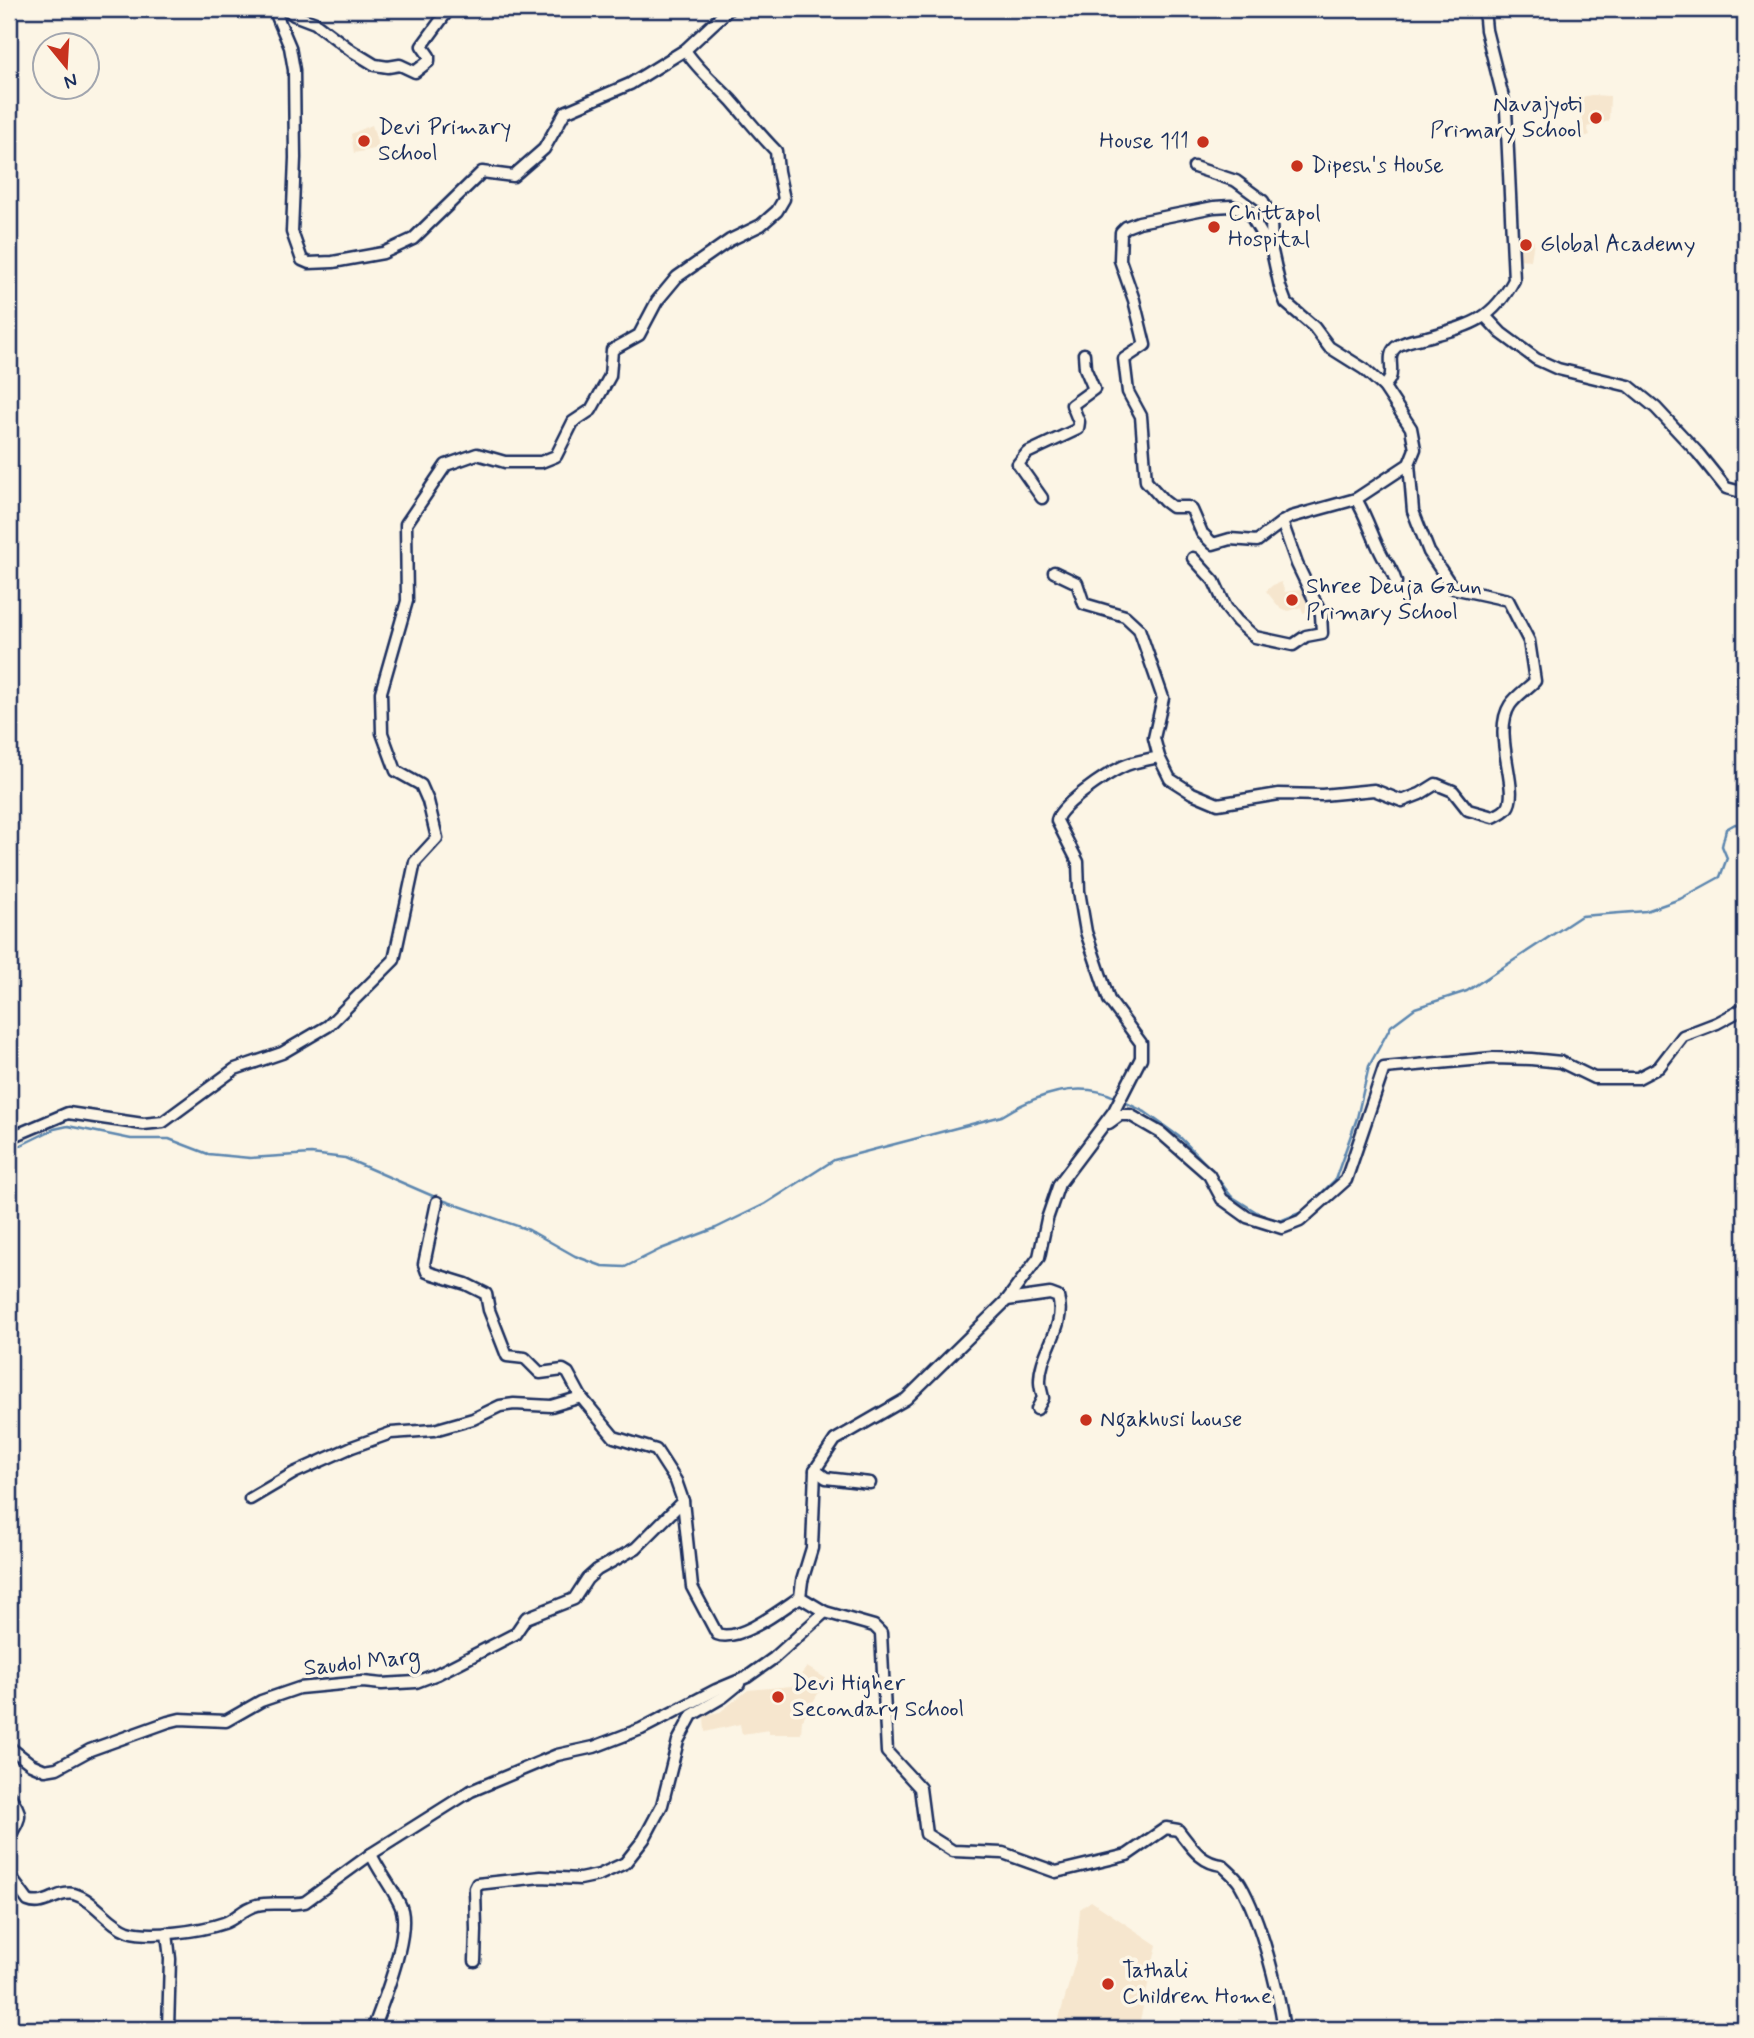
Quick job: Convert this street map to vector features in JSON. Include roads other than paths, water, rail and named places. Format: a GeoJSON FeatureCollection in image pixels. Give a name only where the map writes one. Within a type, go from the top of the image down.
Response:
{"type":"FeatureCollection","features":[{"type":"Feature","properties":{"kind":"street"},"geometry":{"type":"LineString","coordinates":[[274,9],[290,47],[294,70],[292,232],[302,260],[309,263],[333,262],[383,253],[413,239],[482,172],[513,176],[544,149],[565,112],[630,83],[685,50],[729,9]]}},
{"type":"Feature","properties":{"kind":"street"},"geometry":{"type":"LineString","coordinates":[[287,9],[294,15],[315,23],[375,65],[400,65],[415,72],[429,61],[429,56],[422,46],[450,9]]}},
{"type":"Feature","properties":{"kind":"street"},"geometry":{"type":"LineString","coordinates":[[1384,387],[1391,376],[1391,355],[1394,348],[1485,316],[1502,302],[1514,280],[1506,109],[1486,30],[1484,9]]}},
{"type":"Feature","properties":{"kind":"street"},"geometry":{"type":"LineString","coordinates":[[9,1138],[68,1113],[143,1124],[163,1122],[235,1069],[282,1053],[328,1026],[394,960],[415,862],[437,838],[421,785],[396,771],[382,733],[380,692],[407,600],[406,524],[446,466],[477,454],[505,462],[541,462],[556,456],[573,422],[591,411],[610,376],[611,350],[639,335],[657,301],[677,276],[730,240],[761,225],[777,211],[785,199],[776,151],[697,68],[685,50]]}},
{"type":"Feature","properties":{"kind":"street"},"geometry":{"type":"LineString","coordinates":[[1054,572],[1077,583],[1084,604],[1125,615],[1139,629],[1163,698],[1154,738],[1159,757],[1170,779],[1192,793],[1219,804],[1279,794],[1322,795],[1374,790],[1402,801],[1436,784],[1452,791],[1468,810],[1493,817],[1507,808],[1512,795],[1505,761],[1503,725],[1510,705],[1535,681],[1529,641],[1508,600],[1453,588],[1429,552],[1413,511],[1409,464],[1415,449],[1411,428],[1384,387],[1364,369],[1329,347],[1314,327],[1286,303],[1272,251],[1270,220],[1264,201],[1236,181],[1194,167]]}},
{"type":"Feature","properties":{"kind":"street"},"geometry":{"type":"LineString","coordinates":[[1272,251],[1248,212],[1231,206],[1139,222],[1126,227],[1122,232],[1120,260],[1134,300],[1145,345],[1124,359],[1128,392],[1141,416],[1146,481],[1172,507],[1188,507],[1192,510],[1202,533],[1213,544],[1230,538],[1257,541],[1291,517],[1356,499],[1409,464]]}},
{"type":"Feature","properties":{"kind":"street"},"geometry":{"type":"LineString","coordinates":[[1485,316],[1501,333],[1536,359],[1558,369],[1629,386],[1656,408],[1726,488],[1745,493]]}},
{"type":"Feature","properties":{"kind":"street"},"geometry":{"type":"LineString","coordinates":[[1042,498],[1018,464],[1027,453],[1078,429],[1079,422],[1072,405],[1094,389],[1085,368],[1083,354]]}},
{"type":"Feature","properties":{"kind":"street"},"geometry":{"type":"LineString","coordinates":[[1356,499],[1396,582]]}},
{"type":"Feature","properties":{"kind":"street"},"geometry":{"type":"LineString","coordinates":[[1193,558],[1214,582],[1226,607],[1237,621],[1255,636],[1293,645],[1307,636],[1322,633],[1323,627],[1321,614],[1297,564],[1282,522]]}},
{"type":"Feature","properties":{"kind":"street"},"geometry":{"type":"LineString","coordinates":[[437,1202],[425,1264],[427,1272],[466,1284],[486,1294],[489,1310],[507,1356],[525,1358],[540,1373],[563,1370],[568,1373],[581,1397],[614,1437],[656,1450],[676,1481],[682,1501],[692,1587],[717,1634],[727,1636],[766,1620],[800,1597],[812,1548],[814,1470],[835,1440],[905,1399],[1007,1300],[1039,1257],[1047,1219],[1059,1184],[1103,1127],[1141,1058],[1141,1043],[1109,1000],[1086,932],[1079,891],[1078,862],[1057,821],[1057,815],[1065,805],[1123,766],[1159,757]]}},
{"type":"Feature","properties":{"kind":"street"},"geometry":{"type":"LineString","coordinates":[[1103,1127],[1121,1115],[1130,1115],[1161,1133],[1209,1175],[1222,1199],[1247,1217],[1282,1228],[1300,1222],[1346,1180],[1384,1068],[1493,1058],[1561,1062],[1594,1078],[1638,1078],[1659,1067],[1683,1036],[1717,1023],[1745,1008]]}},
{"type":"Feature","properties":{"kind":"street"},"geometry":{"type":"LineString","coordinates":[[1007,1300],[1050,1294],[1058,1297],[1061,1309],[1053,1341],[1042,1366],[1040,1382],[1043,1398],[1037,1409]]}},
{"type":"Feature","properties":{"kind":"street"},"geometry":{"type":"LineString","coordinates":[[250,1499],[294,1474],[391,1433],[434,1430],[463,1422],[500,1406],[551,1406],[581,1397]]}},
{"type":"Feature","properties":{"kind":"street"},"geometry":{"type":"LineString","coordinates":[[814,1470],[826,1478],[870,1483]]}},
{"type":"Feature","properties":{"kind":"street","name":"Saudol Marg"},"geometry":{"type":"LineString","coordinates":[[9,1747],[31,1764],[45,1770],[57,1768],[90,1750],[168,1722],[180,1719],[226,1721],[261,1701],[299,1688],[363,1682],[416,1682],[438,1674],[515,1634],[526,1618],[574,1599],[587,1579],[597,1570],[636,1548],[682,1501]]}},
{"type":"Feature","properties":{"kind":"street"},"geometry":{"type":"LineString","coordinates":[[800,1597],[825,1612],[874,1626],[881,1633],[887,1752],[920,1788],[926,1834],[953,1851],[1003,1853],[1056,1872],[1127,1855],[1166,1828],[1178,1830],[1209,1864],[1222,1865],[1240,1883],[1272,1973],[1284,2029]]}},
{"type":"Feature","properties":{"kind":"street"},"geometry":{"type":"LineString","coordinates":[[475,1961],[477,1884],[541,1877],[580,1879],[599,1875],[625,1863],[645,1839],[662,1805],[678,1741],[692,1715],[723,1697],[774,1658],[825,1612]]}},
{"type":"Feature","properties":{"kind":"street"},"geometry":{"type":"LineString","coordinates":[[9,1875],[28,1901],[34,1904],[70,1893],[79,1896],[125,1930],[143,1934],[167,1933],[224,1923],[242,1910],[258,1905],[295,1905],[305,1902],[370,1854],[471,1791],[556,1755],[594,1747],[641,1729],[747,1677]]}},
{"type":"Feature","properties":{"kind":"street"},"geometry":{"type":"LineString","coordinates":[[9,1795],[20,1813],[20,1819],[9,1837]]}},
{"type":"Feature","properties":{"kind":"street"},"geometry":{"type":"LineString","coordinates":[[370,1854],[400,1906],[403,1917],[397,1956],[373,2029]]}},
{"type":"Feature","properties":{"kind":"street"},"geometry":{"type":"LineString","coordinates":[[167,1933],[170,1959],[168,2029]]}},
{"type":"Feature","properties":{"kind":"waterway"},"geometry":{"type":"LineString","coordinates":[[1122,1101],[1145,1112],[1181,1138],[1209,1167],[1231,1196],[1261,1215],[1280,1221],[1302,1212],[1335,1180],[1357,1118],[1369,1066],[1391,1026],[1415,1008],[1467,991],[1581,916],[1646,911],[1680,899],[1720,877],[1727,858],[1722,846],[1726,829],[1735,824],[1745,825]]}},
{"type":"Feature","properties":{"kind":"waterway"},"geometry":{"type":"LineString","coordinates":[[9,1151],[54,1129],[68,1126],[131,1139],[169,1139],[208,1154],[250,1158],[311,1154],[345,1158],[442,1200],[529,1230],[575,1256],[602,1266],[625,1267],[765,1204],[834,1160],[1002,1116],[1015,1108],[1058,1092],[1088,1090],[1117,1098]]}},
{"type":"Feature","properties":{"kind":"place","name":"Navajyoti Primary School"},"geometry":{"type":"Point","coordinates":[1596,118]}},
{"type":"Feature","properties":{"kind":"place","name":"Devi Primary School"},"geometry":{"type":"Point","coordinates":[364,141]}},
{"type":"Feature","properties":{"kind":"place","name":"House 111"},"geometry":{"type":"Point","coordinates":[1203,142]}},
{"type":"Feature","properties":{"kind":"place","name":"Dipesh's House"},"geometry":{"type":"Point","coordinates":[1297,166]}},
{"type":"Feature","properties":{"kind":"place","name":"Chittapol Hospital"},"geometry":{"type":"Point","coordinates":[1214,227]}},
{"type":"Feature","properties":{"kind":"place","name":"Global Academy"},"geometry":{"type":"Point","coordinates":[1526,245]}},
{"type":"Feature","properties":{"kind":"place","name":"Shree Deuja Gaun Primary School"},"geometry":{"type":"Point","coordinates":[1292,600]}},
{"type":"Feature","properties":{"kind":"place","name":"Ngakhusi house"},"geometry":{"type":"Point","coordinates":[1086,1420]}},
{"type":"Feature","properties":{"kind":"place","name":"Devi Higher Secondary School"},"geometry":{"type":"Point","coordinates":[778,1697]}},
{"type":"Feature","properties":{"kind":"place","name":"Tathali Children Home"},"geometry":{"type":"Point","coordinates":[1108,1984]}}]}
